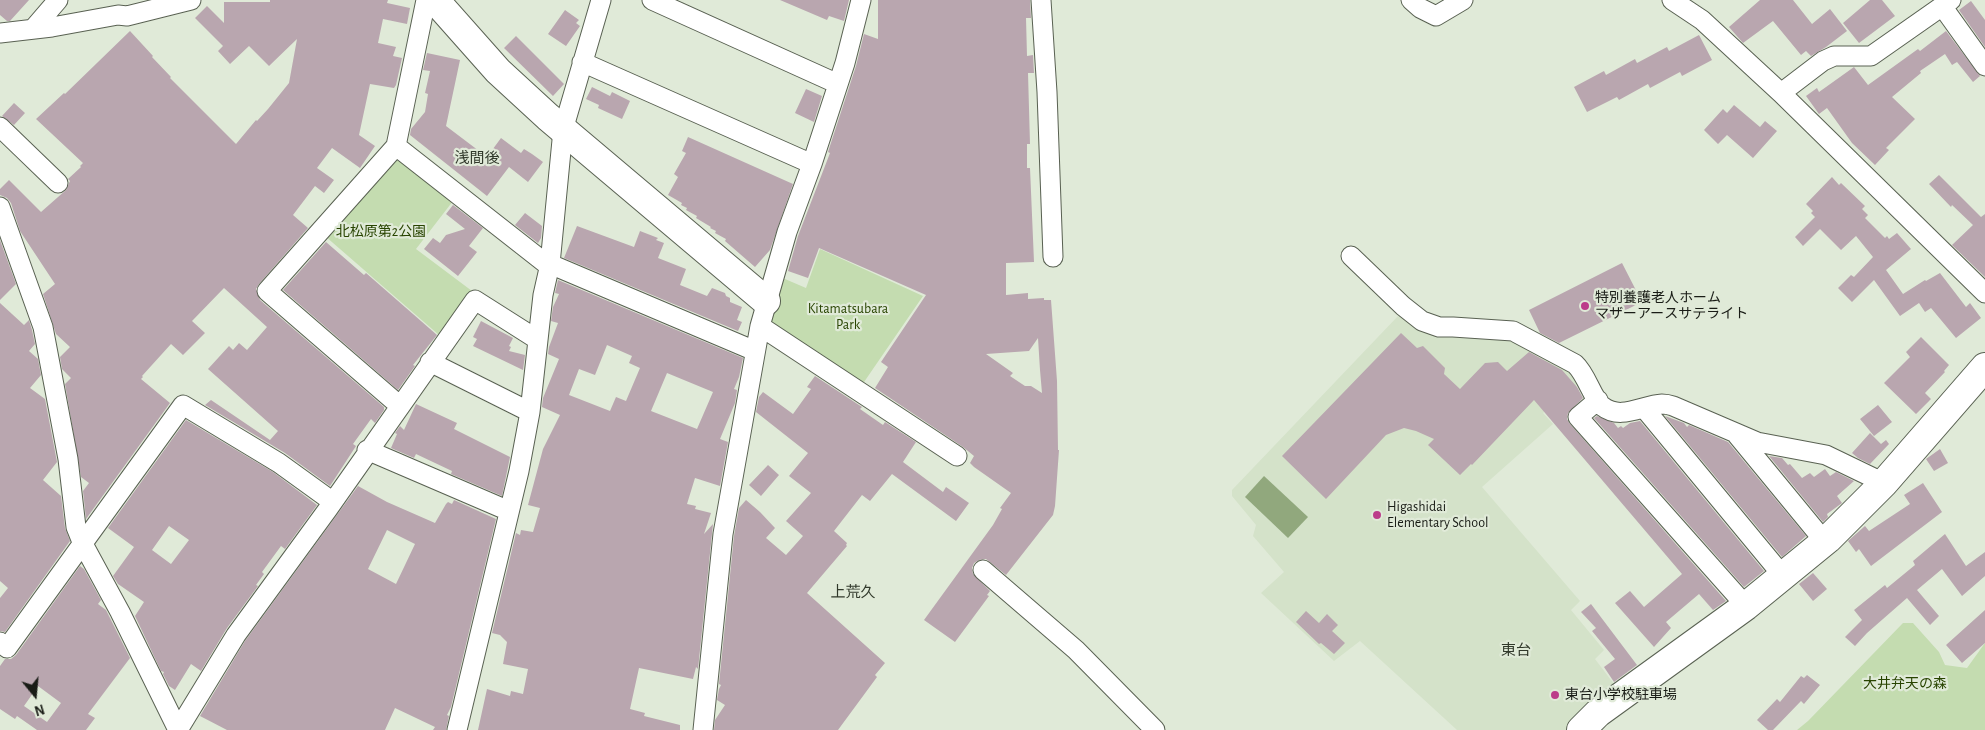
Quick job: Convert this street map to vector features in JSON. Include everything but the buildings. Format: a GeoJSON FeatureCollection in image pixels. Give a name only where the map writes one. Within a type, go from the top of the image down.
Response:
{"type":"FeatureCollection","features":[{"type":"Feature","properties":{"kind":"street"},"geometry":{"type":"LineString","coordinates":[[33,29],[58,0]]}},
{"type":"Feature","properties":{"kind":"street"},"geometry":{"type":"LineString","coordinates":[[0,33],[118,15],[127,16],[191,0]]}},
{"type":"Feature","properties":{"kind":"street"},"geometry":{"type":"LineString","coordinates":[[400,406],[267,291],[396,146],[426,0]]}},
{"type":"Feature","properties":{"kind":"street"},"geometry":{"type":"LineString","coordinates":[[435,0],[498,71],[763,314],[957,456]]}},
{"type":"Feature","properties":{"kind":"street"},"geometry":{"type":"LineString","coordinates":[[457,730],[509,511],[530,412],[543,295],[550,265],[563,130],[601,0]]}},
{"type":"Feature","properties":{"kind":"street"},"geometry":{"type":"LineString","coordinates":[[652,0],[838,84]]}},
{"type":"Feature","properties":{"kind":"street"},"geometry":{"type":"LineString","coordinates":[[703,730],[723,534],[763,314],[787,232],[838,84],[862,0]]}},
{"type":"Feature","properties":{"kind":"street"},"geometry":{"type":"LineString","coordinates":[[1041,0],[1047,92],[1053,257]]}},
{"type":"Feature","properties":{"kind":"street"},"geometry":{"type":"LineString","coordinates":[[1411,0],[1420,8],[1436,16],[1463,0]]}},
{"type":"Feature","properties":{"kind":"street"},"geometry":{"type":"LineString","coordinates":[[1672,0],[1702,20],[1781,93],[1985,293]]}},
{"type":"Feature","properties":{"kind":"street"},"geometry":{"type":"LineString","coordinates":[[1781,93],[1823,61],[1834,56],[1871,56],[1947,3],[1985,66]]}},
{"type":"Feature","properties":{"kind":"street"},"geometry":{"type":"LineString","coordinates":[[582,62],[812,164]]}},
{"type":"Feature","properties":{"kind":"street"},"geometry":{"type":"LineString","coordinates":[[0,127],[58,182]]}},
{"type":"Feature","properties":{"kind":"street"},"geometry":{"type":"LineString","coordinates":[[396,146],[550,265],[755,351]]}},
{"type":"Feature","properties":{"kind":"street"},"geometry":{"type":"LineString","coordinates":[[0,207],[44,327],[68,459],[76,527],[178,730]]}},
{"type":"Feature","properties":{"kind":"street"},"geometry":{"type":"LineString","coordinates":[[1351,256],[1403,306],[1422,321],[1439,327],[1453,326],[1513,331],[1575,364],[1582,371],[1602,406],[1628,413],[1662,404],[1673,406],[1757,442],[1826,455],[1884,483]]}},
{"type":"Feature","properties":{"kind":"street"},"geometry":{"type":"LineString","coordinates":[[178,730],[236,634],[475,300],[538,340]]}},
{"type":"Feature","properties":{"kind":"street"},"geometry":{"type":"LineString","coordinates":[[430,362],[530,412]]}},
{"type":"Feature","properties":{"kind":"street"},"geometry":{"type":"LineString","coordinates":[[1581,730],[1598,714],[1746,606],[1825,542],[1884,483],[1985,367]]}},
{"type":"Feature","properties":{"kind":"street"},"geometry":{"type":"LineString","coordinates":[[1598,400],[1578,417],[1746,606]]}},
{"type":"Feature","properties":{"kind":"street"},"geometry":{"type":"LineString","coordinates":[[0,642],[7,648],[183,405],[279,463],[332,502]]}},
{"type":"Feature","properties":{"kind":"street"},"geometry":{"type":"LineString","coordinates":[[1644,408],[1783,576]]}},
{"type":"Feature","properties":{"kind":"street"},"geometry":{"type":"LineString","coordinates":[[1733,431],[1825,542]]}},
{"type":"Feature","properties":{"kind":"street"},"geometry":{"type":"LineString","coordinates":[[367,450],[509,511]]}},
{"type":"Feature","properties":{"kind":"street"},"geometry":{"type":"LineString","coordinates":[[983,570],[1076,650],[1155,730]]}},
{"type":"Feature","properties":{"kind":"shaded area","name":"Higashidai Elementary School"},"geometry":{"type":"Polygon","coordinates":[[[1398,316],[1513,337],[1574,370],[1582,381],[1543,413],[1553,424],[1482,487],[1580,601],[1571,610],[1604,650],[1595,659],[1617,688],[1568,730],[1457,730],[1360,641],[1334,661],[1261,593],[1284,572],[1253,536],[1256,525],[1232,496],[1232,490],[1398,316]]]}},
{"type":"Feature","properties":{"kind":"shaded area"},"geometry":{"type":"Polygon","coordinates":[[[1264,476],[1308,517],[1288,538],[1245,497],[1264,476]]]}},
{"type":"Feature","properties":{"kind":"green space","name":"北松原第2公園"},"geometry":{"type":"Polygon","coordinates":[[[399,160],[453,201],[416,249],[472,291],[439,335],[325,236],[393,161],[399,160]]]}},
{"type":"Feature","properties":{"kind":"green space","name":"Kitamatsubara Park"},"geometry":{"type":"Polygon","coordinates":[[[820,249],[923,296],[862,385],[771,327],[768,316],[778,276],[806,288],[820,249]]]}},
{"type":"Feature","properties":{"kind":"green space","name":"大井弁天の森"},"geometry":{"type":"Polygon","coordinates":[[[1903,623],[1913,623],[1939,652],[1945,665],[1967,668],[1985,643],[1985,730],[1797,730],[1808,721],[1903,623]]]}},
{"type":"Feature","properties":{"kind":"place","name":"特別養護老人ホーム マザーアースサテライト"},"geometry":{"type":"Point","coordinates":[1585,306]}},
{"type":"Feature","properties":{"kind":"place","name":"Higashidai Elementary School"},"geometry":{"type":"Point","coordinates":[1377,515]}},
{"type":"Feature","properties":{"kind":"place","name":"東台小学校駐車場"},"geometry":{"type":"Point","coordinates":[1555,695]}},
{"type":"Feature","properties":{"kind":"district","name":"浅間後"},"geometry":{"type":"Point","coordinates":[477,158]}},
{"type":"Feature","properties":{"kind":"district","name":"上荒久"},"geometry":{"type":"Point","coordinates":[853,592]}},
{"type":"Feature","properties":{"kind":"district","name":"東台"},"geometry":{"type":"Point","coordinates":[1516,650]}}]}
